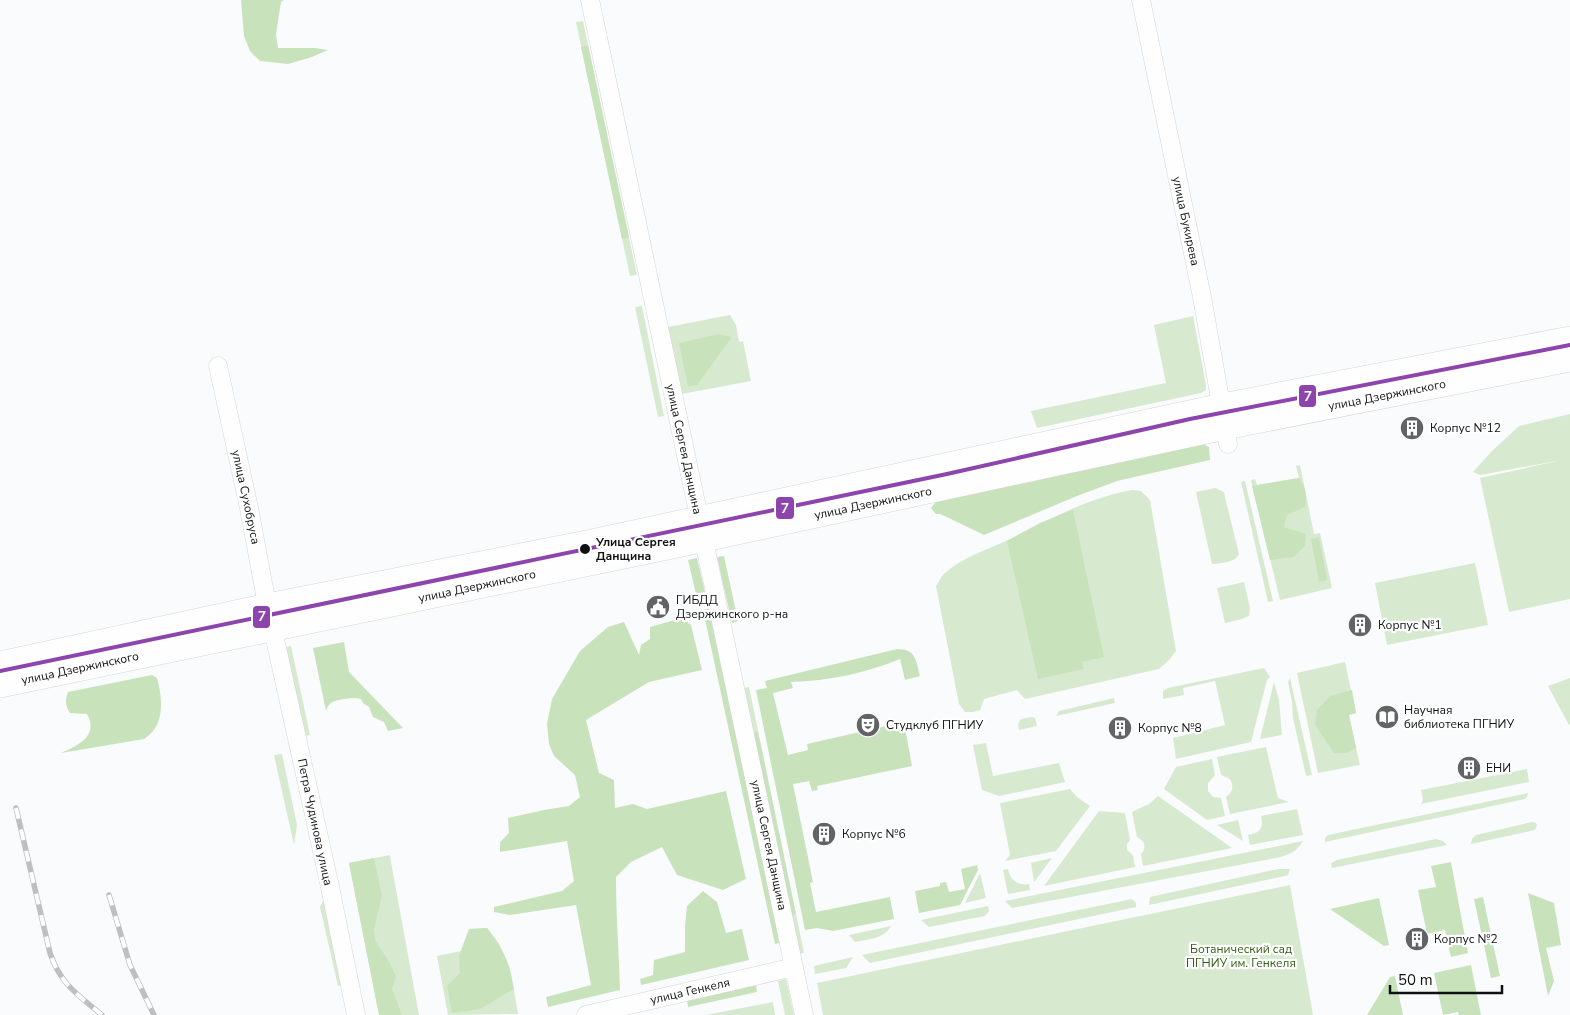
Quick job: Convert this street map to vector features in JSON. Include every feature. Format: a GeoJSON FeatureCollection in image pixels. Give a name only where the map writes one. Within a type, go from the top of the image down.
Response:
{"type":"FeatureCollection","features":[{"type":"Feature","properties":{"kind":"main road","name":"улица Дзержинского"},"geometry":{"type":"LineString","coordinates":[[1225,426],[1570,339]]}},
{"type":"Feature","properties":{"kind":"main road","name":"улица Дзержинского"},"geometry":{"type":"LineString","coordinates":[[0,664],[271,617],[701,529],[1570,359]]}},
{"type":"Feature","properties":{"kind":"main road","name":"улица Дзержинского"},"geometry":{"type":"LineString","coordinates":[[0,684],[271,617]]}},
{"type":"Feature","properties":{"kind":"street","name":"улица Сергея Данщина"},"geometry":{"type":"LineString","coordinates":[[590,0],[804,1015]]}},
{"type":"Feature","properties":{"kind":"street","name":"улица Букирева"},"geometry":{"type":"LineString","coordinates":[[1141,0],[1202,297],[1225,426]]}},
{"type":"Feature","properties":{"kind":"street","name":"улица Сухобруса"},"geometry":{"type":"LineString","coordinates":[[218,366],[271,617]]}},
{"type":"Feature","properties":{"kind":"street","name":"Петра Чудинова улица"},"geometry":{"type":"LineString","coordinates":[[271,617],[356,1015]]}},
{"type":"Feature","properties":{"kind":"street","name":"улица Генкеля"},"geometry":{"type":"LineString","coordinates":[[586,1015],[794,967]]}},
{"type":"Feature","properties":{"kind":"green space"},"geometry":{"type":"Polygon","coordinates":[[[241,0],[284,0],[281,2],[276,34],[278,48],[328,50],[288,64],[260,61],[250,51],[244,36],[241,0]]]}},
{"type":"Feature","properties":{"kind":"green space"},"geometry":{"type":"Polygon","coordinates":[[[603,16],[668,327],[730,315],[736,325],[739,342],[743,341],[751,381],[682,394],[597,17],[603,16]]]}},
{"type":"Feature","properties":{"kind":"green space"},"geometry":{"type":"Polygon","coordinates":[[[583,21],[637,275],[630,276],[576,22],[583,21]]]}},
{"type":"Feature","properties":{"kind":"green space"},"geometry":{"type":"Polygon","coordinates":[[[588,45],[629,237],[622,239],[581,47],[588,45]]]}},
{"type":"Feature","properties":{"kind":"green space"},"geometry":{"type":"Polygon","coordinates":[[[642,306],[664,416],[658,417],[635,307],[642,306]]]}},
{"type":"Feature","properties":{"kind":"green space"},"geometry":{"type":"Polygon","coordinates":[[[1193,316],[1206,390],[1201,393],[1037,428],[1031,411],[1166,383],[1154,325],[1193,316]]]}},
{"type":"Feature","properties":{"kind":"green space"},"geometry":{"type":"Polygon","coordinates":[[[719,334],[732,337],[697,385],[688,386],[679,343],[719,334]]]}},
{"type":"Feature","properties":{"kind":"green space"},"geometry":{"type":"Polygon","coordinates":[[[1570,414],[1570,599],[1509,612],[1480,478],[1562,460],[1480,475],[1473,472],[1519,426],[1570,414]]]}},
{"type":"Feature","properties":{"kind":"green space"},"geometry":{"type":"Polygon","coordinates":[[[1203,444],[1209,447],[1210,460],[1117,481],[984,535],[940,514],[936,514],[931,508],[936,502],[1203,444]]]}},
{"type":"Feature","properties":{"kind":"green space"},"geometry":{"type":"Polygon","coordinates":[[[1300,465],[1314,534],[1320,533],[1332,588],[1280,600],[1251,480],[1255,479],[1257,485],[1299,478],[1296,466],[1300,465]]]}},
{"type":"Feature","properties":{"kind":"green space"},"geometry":{"type":"Polygon","coordinates":[[[1299,478],[1305,492],[1305,507],[1287,515],[1284,527],[1306,534],[1305,546],[1294,557],[1270,560],[1252,486],[1299,478]]]}},
{"type":"Feature","properties":{"kind":"green space"},"geometry":{"type":"Polygon","coordinates":[[[1245,481],[1273,601],[1268,602],[1241,482],[1245,481]]]}},
{"type":"Feature","properties":{"kind":"green space"},"geometry":{"type":"Polygon","coordinates":[[[1215,488],[1224,492],[1239,554],[1231,561],[1212,564],[1196,492],[1215,488]]]}},
{"type":"Feature","properties":{"kind":"green space"},"geometry":{"type":"Polygon","coordinates":[[[1132,490],[1141,491],[1150,500],[1176,651],[1159,669],[1025,699],[1017,690],[984,699],[980,710],[965,712],[959,704],[936,586],[942,576],[966,559],[1067,511],[1083,504],[1132,490]]]}},
{"type":"Feature","properties":{"kind":"green space"},"geometry":{"type":"Polygon","coordinates":[[[1073,510],[1104,657],[1082,662],[1084,669],[1038,679],[1007,541],[1040,523],[1073,510]]]}},
{"type":"Feature","properties":{"kind":"green space"},"geometry":{"type":"Polygon","coordinates":[[[1319,537],[1327,580],[1319,582],[1311,539],[1319,537]]]}},
{"type":"Feature","properties":{"kind":"green space"},"geometry":{"type":"Polygon","coordinates":[[[724,556],[738,621],[732,623],[717,557],[724,556]]]}},
{"type":"Feature","properties":{"kind":"green space"},"geometry":{"type":"Polygon","coordinates":[[[697,558],[705,592],[696,594],[688,560],[697,558]]]}},
{"type":"Feature","properties":{"kind":"green space"},"geometry":{"type":"Polygon","coordinates":[[[1475,563],[1488,625],[1387,645],[1375,583],[1475,563]]]}},
{"type":"Feature","properties":{"kind":"green space"},"geometry":{"type":"Polygon","coordinates":[[[1244,582],[1250,608],[1249,616],[1225,623],[1217,588],[1244,582]]]}},
{"type":"Feature","properties":{"kind":"green space"},"geometry":{"type":"Polygon","coordinates":[[[712,608],[783,942],[775,944],[703,610],[712,608]]]}},
{"type":"Feature","properties":{"kind":"green space"},"geometry":{"type":"Polygon","coordinates":[[[682,618],[691,625],[702,670],[649,682],[586,720],[599,773],[614,780],[615,808],[633,804],[647,809],[726,791],[746,879],[723,890],[677,875],[662,847],[631,862],[616,877],[620,990],[548,1007],[546,997],[591,985],[576,905],[510,915],[494,912],[494,907],[562,891],[574,881],[567,841],[500,852],[500,842],[509,833],[508,818],[569,806],[580,797],[575,775],[554,756],[549,744],[547,724],[552,699],[580,651],[608,627],[624,622],[639,655],[641,645],[650,639],[650,627],[682,618]]]}},
{"type":"Feature","properties":{"kind":"green space"},"geometry":{"type":"Polygon","coordinates":[[[344,642],[349,672],[403,728],[388,731],[384,722],[373,717],[369,707],[358,698],[334,702],[329,705],[326,711],[313,648],[344,642]]]}},
{"type":"Feature","properties":{"kind":"green space"},"geometry":{"type":"Polygon","coordinates":[[[291,646],[310,735],[305,736],[286,647],[291,646]]]}},
{"type":"Feature","properties":{"kind":"green space"},"geometry":{"type":"Polygon","coordinates":[[[897,649],[912,653],[920,676],[905,680],[900,659],[847,675],[791,682],[793,688],[773,693],[788,755],[808,750],[807,744],[904,722],[912,766],[817,786],[818,790],[812,791],[809,781],[793,784],[813,882],[810,883],[816,912],[890,897],[894,919],[833,931],[817,928],[805,930],[756,690],[767,688],[765,681],[897,649]]]}},
{"type":"Feature","properties":{"kind":"green space"},"geometry":{"type":"Polygon","coordinates":[[[1345,662],[1356,713],[1349,715],[1360,765],[1318,773],[1297,673],[1345,662]]]}},
{"type":"Feature","properties":{"kind":"green space"},"geometry":{"type":"Polygon","coordinates":[[[1264,668],[1270,677],[1267,680],[1251,742],[1176,759],[1173,738],[1225,725],[1215,681],[1183,688],[1184,695],[1163,699],[1163,691],[1168,688],[1264,668]]]}},
{"type":"Feature","properties":{"kind":"green space"},"geometry":{"type":"Polygon","coordinates":[[[152,675],[157,678],[161,712],[156,727],[151,734],[144,739],[61,753],[85,739],[89,734],[90,728],[87,714],[70,713],[66,703],[68,692],[152,675]]]}},
{"type":"Feature","properties":{"kind":"green space"},"geometry":{"type":"Polygon","coordinates":[[[1290,678],[1312,775],[1306,776],[1293,718],[1288,682],[1290,678]]]}},
{"type":"Feature","properties":{"kind":"green space"},"geometry":{"type":"Polygon","coordinates":[[[1570,678],[1570,724],[1569,725],[1548,686],[1570,678]]]}},
{"type":"Feature","properties":{"kind":"green space"},"geometry":{"type":"Polygon","coordinates":[[[1274,682],[1279,700],[1282,735],[1260,739],[1274,682]]]}},
{"type":"Feature","properties":{"kind":"green space"},"geometry":{"type":"Polygon","coordinates":[[[749,687],[804,953],[798,954],[743,688],[749,687]]]}},
{"type":"Feature","properties":{"kind":"green space"},"geometry":{"type":"Polygon","coordinates":[[[1352,690],[1356,713],[1349,715],[1356,748],[1346,753],[1334,753],[1315,725],[1317,710],[1330,696],[1352,690]]]}},
{"type":"Feature","properties":{"kind":"green space"},"geometry":{"type":"Polygon","coordinates":[[[1114,698],[1115,703],[1056,716],[1059,711],[1114,698]]]}},
{"type":"Feature","properties":{"kind":"green space"},"geometry":{"type":"Polygon","coordinates":[[[1035,718],[1037,726],[1019,730],[1018,724],[1021,719],[1035,718]]]}},
{"type":"Feature","properties":{"kind":"green space"},"geometry":{"type":"Polygon","coordinates":[[[758,732],[796,914],[789,915],[752,733],[758,732]]]}},
{"type":"Feature","properties":{"kind":"green space"},"geometry":{"type":"Polygon","coordinates":[[[986,743],[993,776],[1059,763],[1065,782],[999,796],[982,790],[973,745],[986,743]]]}},
{"type":"Feature","properties":{"kind":"green space"},"geometry":{"type":"Polygon","coordinates":[[[1266,747],[1278,798],[1289,802],[1230,814],[1226,797],[1232,789],[1232,784],[1230,779],[1221,775],[1217,757],[1266,747]]]}},
{"type":"Feature","properties":{"kind":"green space"},"geometry":{"type":"Polygon","coordinates":[[[282,754],[297,825],[294,845],[274,755],[282,754]]]}},
{"type":"Feature","properties":{"kind":"green space"},"geometry":{"type":"Polygon","coordinates":[[[1212,759],[1215,775],[1208,783],[1208,791],[1213,797],[1221,798],[1225,816],[1207,820],[1164,789],[1176,767],[1212,759]]]}},
{"type":"Feature","properties":{"kind":"green space"},"geometry":{"type":"Polygon","coordinates":[[[1527,769],[1529,782],[1421,804],[1423,800],[1421,790],[1527,769]]]}},
{"type":"Feature","properties":{"kind":"green space"},"geometry":{"type":"Polygon","coordinates":[[[1070,789],[1077,797],[1090,806],[1056,851],[1005,861],[1010,855],[1000,803],[1070,789]]]}},
{"type":"Feature","properties":{"kind":"green space"},"geometry":{"type":"Polygon","coordinates":[[[1528,793],[1525,799],[1325,842],[1325,838],[1328,835],[1528,793]]]}},
{"type":"Feature","properties":{"kind":"green space"},"geometry":{"type":"Polygon","coordinates":[[[1158,796],[1232,848],[1143,866],[1141,854],[1144,845],[1142,840],[1137,837],[1132,812],[1149,804],[1158,796]]]}},
{"type":"Feature","properties":{"kind":"green space"},"geometry":{"type":"Polygon","coordinates":[[[1297,809],[1303,835],[1250,845],[1248,835],[1256,833],[1260,829],[1262,824],[1261,816],[1297,809]]]}},
{"type":"Feature","properties":{"kind":"green space"},"geometry":{"type":"Polygon","coordinates":[[[1099,811],[1125,813],[1130,840],[1127,844],[1127,850],[1133,855],[1135,867],[1044,886],[1099,811]]]}},
{"type":"Feature","properties":{"kind":"green space"},"geometry":{"type":"Polygon","coordinates":[[[1238,820],[1243,841],[1217,825],[1238,820]]]}},
{"type":"Feature","properties":{"kind":"green space"},"geometry":{"type":"Polygon","coordinates":[[[1532,822],[1537,825],[1535,830],[1471,844],[1472,839],[1476,835],[1532,822]]]}},
{"type":"Feature","properties":{"kind":"green space"},"geometry":{"type":"Polygon","coordinates":[[[1436,839],[1443,841],[1447,845],[1332,868],[1331,863],[1337,860],[1436,839]]]}},
{"type":"Feature","properties":{"kind":"green space"},"geometry":{"type":"Polygon","coordinates":[[[1303,841],[1293,852],[1281,857],[1012,908],[1005,901],[1303,841]]]}},
{"type":"Feature","properties":{"kind":"green space"},"geometry":{"type":"Polygon","coordinates":[[[390,855],[419,1015],[379,1015],[349,863],[390,855]]]}},
{"type":"Feature","properties":{"kind":"green space"},"geometry":{"type":"Polygon","coordinates":[[[374,858],[382,896],[374,929],[375,940],[390,963],[396,977],[392,989],[402,1015],[379,1015],[349,863],[374,858]]]}},
{"type":"Feature","properties":{"kind":"green space"},"geometry":{"type":"Polygon","coordinates":[[[1052,858],[1034,882],[1031,863],[1052,858]]]}},
{"type":"Feature","properties":{"kind":"green space"},"geometry":{"type":"Polygon","coordinates":[[[1451,862],[1468,953],[1451,957],[1445,930],[1427,934],[1418,890],[1436,887],[1431,866],[1451,862]]]}},
{"type":"Feature","properties":{"kind":"green space"},"geometry":{"type":"Polygon","coordinates":[[[977,865],[978,870],[960,905],[919,913],[915,891],[940,886],[940,883],[946,882],[949,892],[965,889],[961,869],[977,865]]]}},
{"type":"Feature","properties":{"kind":"green space"},"geometry":{"type":"Polygon","coordinates":[[[1008,869],[1013,879],[1021,884],[1029,884],[1030,890],[1008,894],[1003,870],[1008,869]]]}},
{"type":"Feature","properties":{"kind":"green space"},"geometry":{"type":"Polygon","coordinates":[[[1278,869],[1290,869],[1288,875],[1285,876],[1149,905],[1150,897],[1278,869]]]}},
{"type":"Feature","properties":{"kind":"green space"},"geometry":{"type":"Polygon","coordinates":[[[980,873],[986,898],[965,903],[980,873]]]}},
{"type":"Feature","properties":{"kind":"green space","name":"Ботанический сад ПГНИУ им. Генкеля"},"geometry":{"type":"Polygon","coordinates":[[[1290,885],[1313,1015],[823,1015],[817,983],[1290,885]]]}},
{"type":"Feature","properties":{"kind":"green space"},"geometry":{"type":"Polygon","coordinates":[[[703,891],[717,902],[726,933],[742,929],[749,960],[641,985],[640,979],[653,975],[654,960],[685,952],[687,906],[703,891]]]}},
{"type":"Feature","properties":{"kind":"green space"},"geometry":{"type":"Polygon","coordinates":[[[1528,893],[1554,903],[1561,945],[1546,948],[1554,981],[1548,996],[1528,893]]]}},
{"type":"Feature","properties":{"kind":"green space"},"geometry":{"type":"Polygon","coordinates":[[[325,897],[346,984],[338,986],[320,907],[325,897]]]}},
{"type":"Feature","properties":{"kind":"green space"},"geometry":{"type":"Polygon","coordinates":[[[1483,897],[1500,976],[1491,978],[1474,899],[1483,897]]]}},
{"type":"Feature","properties":{"kind":"green space"},"geometry":{"type":"Polygon","coordinates":[[[1379,898],[1389,945],[1384,946],[1330,909],[1379,898]]]}},
{"type":"Feature","properties":{"kind":"green space"},"geometry":{"type":"Polygon","coordinates":[[[1132,899],[1136,903],[1136,907],[870,963],[862,955],[1132,899]]]}},
{"type":"Feature","properties":{"kind":"green space"},"geometry":{"type":"Polygon","coordinates":[[[988,906],[989,911],[985,916],[929,927],[921,920],[988,906]]]}},
{"type":"Feature","properties":{"kind":"green space"},"geometry":{"type":"Polygon","coordinates":[[[891,926],[884,934],[871,939],[855,942],[849,935],[891,926]]]}},
{"type":"Feature","properties":{"kind":"green space"},"geometry":{"type":"Polygon","coordinates":[[[487,928],[499,944],[510,968],[518,1014],[448,1015],[437,956],[461,951],[469,929],[487,928]]]}},
{"type":"Feature","properties":{"kind":"green space"},"geometry":{"type":"Polygon","coordinates":[[[487,928],[505,956],[514,989],[480,1009],[452,1013],[447,986],[460,973],[459,956],[469,929],[487,928]]]}},
{"type":"Feature","properties":{"kind":"green space"},"geometry":{"type":"Polygon","coordinates":[[[853,957],[846,968],[815,974],[814,966],[853,957]]]}},
{"type":"Feature","properties":{"kind":"green space"},"geometry":{"type":"Polygon","coordinates":[[[1471,965],[1481,1015],[1459,1015],[1458,1012],[1443,1015],[1434,973],[1471,965]]]}},
{"type":"Feature","properties":{"kind":"green space"},"geometry":{"type":"Polygon","coordinates":[[[1395,976],[1403,1015],[1367,1015],[1390,977],[1395,976]]]}},
{"type":"Feature","properties":{"kind":"green space"},"geometry":{"type":"Polygon","coordinates":[[[786,979],[794,1015],[785,1015],[778,981],[786,979]]]}},
{"type":"Feature","properties":{"kind":"green space"},"geometry":{"type":"Polygon","coordinates":[[[756,985],[757,992],[688,1007],[687,1000],[756,985]]]}},
{"type":"Feature","properties":{"kind":"green space"},"geometry":{"type":"Polygon","coordinates":[[[773,1002],[775,1015],[706,1015],[773,1002]]]}},
{"type":"Feature","properties":{"kind":"railway"},"geometry":{"type":"LineString","coordinates":[[16,808],[54,964],[77,995],[102,1015]]}},
{"type":"Feature","properties":{"kind":"railway"},"geometry":{"type":"LineString","coordinates":[[109,895],[130,965],[154,1015]]}},
{"type":"Feature","properties":{"kind":"transit line","name":"7"},"geometry":{"type":"LineString","coordinates":[[0,671],[947,474],[1190,419],[1570,345]]}},
{"type":"Feature","properties":{"kind":"place","name":"Корпус №12"},"geometry":{"type":"Point","coordinates":[1412,428]}},
{"type":"Feature","properties":{"kind":"place","name":"Улица Сергея Данщина"},"geometry":{"type":"Point","coordinates":[585,549]}},
{"type":"Feature","properties":{"kind":"place","name":"ГИБДД Дзержинского р-на"},"geometry":{"type":"Point","coordinates":[658,607]}},
{"type":"Feature","properties":{"kind":"place","name":"Корпус №1"},"geometry":{"type":"Point","coordinates":[1360,625]}},
{"type":"Feature","properties":{"kind":"place","name":"Научная библиотека ПГНИУ"},"geometry":{"type":"Point","coordinates":[1387,717]}},
{"type":"Feature","properties":{"kind":"place","name":"Студклуб ПГНИУ"},"geometry":{"type":"Point","coordinates":[868,725]}},
{"type":"Feature","properties":{"kind":"place","name":"Корпус №8"},"geometry":{"type":"Point","coordinates":[1120,728]}},
{"type":"Feature","properties":{"kind":"place","name":"ЕНИ"},"geometry":{"type":"Point","coordinates":[1469,768]}},
{"type":"Feature","properties":{"kind":"place","name":"Корпус №6"},"geometry":{"type":"Point","coordinates":[824,834]}},
{"type":"Feature","properties":{"kind":"place","name":"Корпус №2"},"geometry":{"type":"Point","coordinates":[1417,939]}}]}
